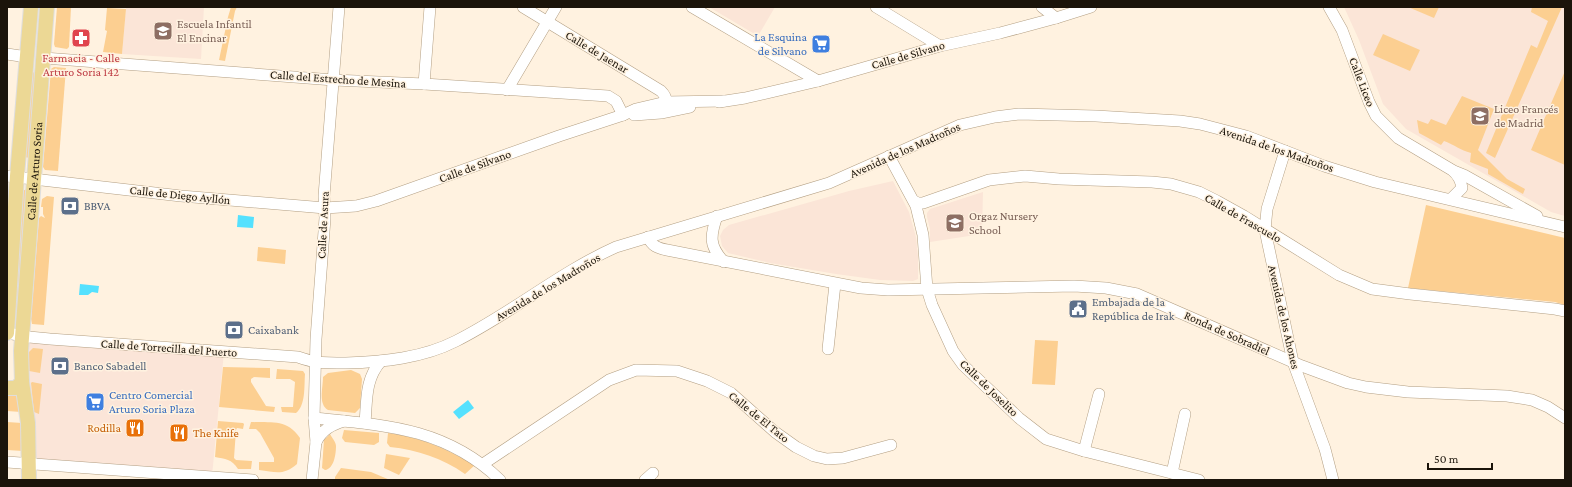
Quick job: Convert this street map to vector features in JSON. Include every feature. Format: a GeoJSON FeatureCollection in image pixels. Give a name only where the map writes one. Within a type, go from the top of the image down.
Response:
{"type":"FeatureCollection","features":[{"type":"Feature","properties":{"kind":"main road","name":"Calle de Arturo Soria"},"geometry":{"type":"LineString","coordinates":[[7,333],[12,176],[27,57],[31,7]]}},
{"type":"Feature","properties":{"kind":"main road","name":"Calle de Arturo Soria"},"geometry":{"type":"LineString","coordinates":[[29,480],[28,423],[22,382],[21,354],[47,7]]}},
{"type":"Feature","properties":{"kind":"main road"},"geometry":{"type":"LineString","coordinates":[[7,388],[16,388],[22,382]]}},
{"type":"Feature","properties":{"kind":"street","name":"Calle de Asura"},"geometry":{"type":"LineString","coordinates":[[312,480],[316,442],[314,418],[316,339],[325,208],[324,196],[339,7]]}},
{"type":"Feature","properties":{"kind":"street"},"geometry":{"type":"LineString","coordinates":[[424,84],[430,7]]}},
{"type":"Feature","properties":{"kind":"street","name":"Calle de Jaenar"},"geometry":{"type":"LineString","coordinates":[[523,7],[661,91],[666,98],[666,102]]}},
{"type":"Feature","properties":{"kind":"street"},"geometry":{"type":"LineString","coordinates":[[507,90],[556,7]]}},
{"type":"Feature","properties":{"kind":"street"},"geometry":{"type":"LineString","coordinates":[[692,7],[818,81]]}},
{"type":"Feature","properties":{"kind":"street"},"geometry":{"type":"LineString","coordinates":[[876,7],[940,46]]}},
{"type":"Feature","properties":{"kind":"street"},"geometry":{"type":"LineString","coordinates":[[1042,7],[1056,18]]}},
{"type":"Feature","properties":{"kind":"street","name":"Calle de Silvano"},"geometry":{"type":"LineString","coordinates":[[623,115],[661,113],[745,98],[818,81],[940,46],[1000,33],[1091,7]]}},
{"type":"Feature","properties":{"kind":"street","name":"Calle Liceo"},"geometry":{"type":"LineString","coordinates":[[1329,7],[1342,30],[1369,102],[1376,116],[1398,138],[1452,170],[1464,175],[1550,223]]}},
{"type":"Feature","properties":{"kind":"street"},"geometry":{"type":"LineString","coordinates":[[7,54],[27,57]]}},
{"type":"Feature","properties":{"kind":"street","name":"Calle del Estrecho de Mesina"},"geometry":{"type":"LineString","coordinates":[[44,58],[334,80],[424,84],[608,96],[616,101],[623,115]]}},
{"type":"Feature","properties":{"kind":"street","name":"Calle de Silvano"},"geometry":{"type":"LineString","coordinates":[[325,208],[356,206],[376,201],[559,136],[623,115],[636,109],[666,102],[724,101]]}},
{"type":"Feature","properties":{"kind":"street"},"geometry":{"type":"LineString","coordinates":[[661,113],[664,110],[666,102]]}},
{"type":"Feature","properties":{"kind":"street","name":"Avenida de los Madroños"},"geometry":{"type":"LineString","coordinates":[[316,362],[381,361],[428,352],[456,341],[584,263],[616,247],[818,187],[844,177],[960,125],[995,117],[1019,114],[1186,122],[1222,129],[1246,136],[1324,166],[1375,182],[1565,227]]}},
{"type":"Feature","properties":{"kind":"street","name":"Avenida de los Ahones"},"geometry":{"type":"LineString","coordinates":[[1284,151],[1267,209],[1265,230],[1293,362],[1325,449],[1333,480]]}},
{"type":"Feature","properties":{"kind":"street","name":"Calle de Joselito"},"geometry":{"type":"LineString","coordinates":[[889,156],[914,201],[918,212],[923,235],[927,289],[945,335],[953,351],[963,365],[1032,429],[1046,439],[1084,451],[1198,480]]}},
{"type":"Feature","properties":{"kind":"street","name":"Calle Liceo"},"geometry":{"type":"LineString","coordinates":[[1451,199],[1462,188],[1460,179],[1452,170]]}},
{"type":"Feature","properties":{"kind":"street","name":"Calle de Diego Ayllón"},"geometry":{"type":"LineString","coordinates":[[12,176],[181,196],[325,208]]}},
{"type":"Feature","properties":{"kind":"street","name":"Calle de Frascuelo"},"geometry":{"type":"LineString","coordinates":[[914,201],[923,203],[989,180],[1025,176],[1170,184],[1199,192],[1244,216],[1339,276],[1372,289],[1565,311]]}},
{"type":"Feature","properties":{"kind":"street"},"geometry":{"type":"LineString","coordinates":[[1474,205],[1480,199],[1482,194],[1481,185]]}},
{"type":"Feature","properties":{"kind":"street"},"geometry":{"type":"LineString","coordinates":[[717,216],[712,229],[711,240],[714,250],[724,262]]}},
{"type":"Feature","properties":{"kind":"street","name":"Ronda de Sobradiel"},"geometry":{"type":"LineString","coordinates":[[648,237],[657,247],[724,262],[861,288],[888,290],[1074,286],[1106,288],[1137,294],[1293,362],[1348,382],[1366,387],[1408,392],[1507,396],[1532,400],[1548,407],[1565,418]]}},
{"type":"Feature","properties":{"kind":"street"},"geometry":{"type":"LineString","coordinates":[[828,349],[835,284]]}},
{"type":"Feature","properties":{"kind":"street","name":"Calle de Arturo Soria"},"geometry":{"type":"LineString","coordinates":[[7,333],[22,336]]}},
{"type":"Feature","properties":{"kind":"street","name":"Calle de Torrecilla del Puerto"},"geometry":{"type":"LineString","coordinates":[[22,336],[298,357],[316,362]]}},
{"type":"Feature","properties":{"kind":"street"},"geometry":{"type":"LineString","coordinates":[[369,379],[381,361]]}},
{"type":"Feature","properties":{"kind":"street"},"geometry":{"type":"LineString","coordinates":[[362,362],[366,368],[369,379],[365,423]]}},
{"type":"Feature","properties":{"kind":"street","name":"Calle de El Tato"},"geometry":{"type":"LineString","coordinates":[[483,464],[608,380],[636,370],[677,371],[707,381],[731,393],[775,432],[796,447],[814,456],[827,459],[843,458],[891,445]]}},
{"type":"Feature","properties":{"kind":"street"},"geometry":{"type":"LineString","coordinates":[[1084,451],[1099,394]]}},
{"type":"Feature","properties":{"kind":"street"},"geometry":{"type":"LineString","coordinates":[[1172,473],[1185,414]]}},
{"type":"Feature","properties":{"kind":"street"},"geometry":{"type":"LineString","coordinates":[[314,418],[365,423],[430,436],[454,446],[483,464],[500,480]]}},
{"type":"Feature","properties":{"kind":"street"},"geometry":{"type":"LineString","coordinates":[[316,442],[320,435],[329,427],[344,421]]}},
{"type":"Feature","properties":{"kind":"street"},"geometry":{"type":"LineString","coordinates":[[7,462],[253,480]]}},
{"type":"Feature","properties":{"kind":"shaded area"},"geometry":{"type":"Polygon","coordinates":[[[57,7],[71,7],[69,47],[67,49],[55,47],[54,44],[57,7]]]}},
{"type":"Feature","properties":{"kind":"shaded area","name":"Escuela Infantil El Encinar"},"geometry":{"type":"Polygon","coordinates":[[[126,7],[204,7],[201,59],[122,54],[126,7]]]}},
{"type":"Feature","properties":{"kind":"shaded area"},"geometry":{"type":"Polygon","coordinates":[[[231,7],[237,7],[225,61],[219,60],[228,17],[231,7]]]}},
{"type":"Feature","properties":{"kind":"shaded area"},"geometry":{"type":"Polygon","coordinates":[[[709,7],[775,7],[758,36],[709,7]]]}},
{"type":"Feature","properties":{"kind":"shaded area","name":"Liceo Francés de Madrid"},"geometry":{"type":"Polygon","coordinates":[[[1344,7],[1565,7],[1565,216],[1551,212],[1406,129],[1383,104],[1359,40],[1344,7]]]}},
{"type":"Feature","properties":{"kind":"shaded area"},"geometry":{"type":"Polygon","coordinates":[[[1408,7],[1439,7],[1434,18],[1408,7]]]}},
{"type":"Feature","properties":{"kind":"shaded area"},"geometry":{"type":"Polygon","coordinates":[[[1532,7],[1562,7],[1495,158],[1486,153],[1531,45],[1537,48],[1548,21],[1531,12],[1532,7]]]}},
{"type":"Feature","properties":{"kind":"shaded area"},"geometry":{"type":"Polygon","coordinates":[[[107,8],[126,9],[122,54],[103,52],[107,31],[105,30],[107,8]]]}},
{"type":"Feature","properties":{"kind":"shaded area"},"geometry":{"type":"Polygon","coordinates":[[[1383,34],[1420,50],[1410,71],[1373,55],[1383,34]]]}},
{"type":"Feature","properties":{"kind":"shaded area"},"geometry":{"type":"Polygon","coordinates":[[[54,67],[66,68],[58,171],[45,170],[43,167],[51,69],[54,67]]]}},
{"type":"Feature","properties":{"kind":"shaded area"},"geometry":{"type":"Polygon","coordinates":[[[1565,71],[1565,165],[1531,150],[1565,71]]]}},
{"type":"Feature","properties":{"kind":"shaded area"},"geometry":{"type":"Polygon","coordinates":[[[30,72],[38,73],[31,158],[23,157],[30,72]]]}},
{"type":"Feature","properties":{"kind":"shaded area"},"geometry":{"type":"Polygon","coordinates":[[[1462,96],[1494,109],[1478,150],[1507,179],[1525,189],[1523,194],[1488,174],[1488,169],[1470,162],[1471,153],[1444,141],[1441,145],[1419,133],[1417,120],[1428,124],[1431,119],[1446,125],[1462,96]]]}},
{"type":"Feature","properties":{"kind":"shaded area"},"geometry":{"type":"Polygon","coordinates":[[[893,181],[909,212],[916,237],[918,279],[913,281],[880,280],[770,263],[728,253],[722,246],[720,236],[723,230],[729,225],[849,191],[893,181]]]}},
{"type":"Feature","properties":{"kind":"shaded area"},"geometry":{"type":"Polygon","coordinates":[[[27,189],[16,318],[14,317],[22,191],[27,189]]]}},
{"type":"Feature","properties":{"kind":"shaded area","name":"Orgaz Nursery School"},"geometry":{"type":"Polygon","coordinates":[[[983,192],[982,234],[930,242],[930,229],[927,213],[930,209],[983,192]]]}},
{"type":"Feature","properties":{"kind":"shaded area"},"geometry":{"type":"Polygon","coordinates":[[[47,196],[54,197],[44,325],[32,324],[31,319],[39,218],[41,216],[45,218],[43,214],[43,207],[41,207],[42,199],[47,196]]]}},
{"type":"Feature","properties":{"kind":"shaded area"},"geometry":{"type":"Polygon","coordinates":[[[1426,205],[1565,238],[1565,305],[1555,302],[1408,288],[1426,205]]]}},
{"type":"Feature","properties":{"kind":"shaded area"},"geometry":{"type":"Polygon","coordinates":[[[258,247],[286,250],[285,264],[257,261],[258,247]]]}},
{"type":"Feature","properties":{"kind":"shaded area"},"geometry":{"type":"Polygon","coordinates":[[[29,337],[224,352],[212,476],[29,464],[22,382],[29,337]]]}},
{"type":"Feature","properties":{"kind":"shaded area"},"geometry":{"type":"Polygon","coordinates":[[[1035,340],[1058,341],[1055,385],[1032,384],[1035,340]]]}},
{"type":"Feature","properties":{"kind":"shaded area"},"geometry":{"type":"Polygon","coordinates":[[[33,348],[43,349],[40,373],[29,371],[28,353],[33,348]]]}},
{"type":"Feature","properties":{"kind":"shaded area"},"geometry":{"type":"Polygon","coordinates":[[[223,367],[270,368],[270,378],[254,377],[251,379],[251,382],[266,406],[275,407],[274,412],[219,407],[223,367]]]}},
{"type":"Feature","properties":{"kind":"shaded area"},"geometry":{"type":"Polygon","coordinates":[[[277,369],[303,371],[305,374],[303,400],[299,410],[296,413],[282,412],[281,407],[293,407],[295,382],[290,379],[276,379],[277,369]]]}},
{"type":"Feature","properties":{"kind":"shaded area"},"geometry":{"type":"Polygon","coordinates":[[[351,370],[360,374],[362,379],[360,408],[355,413],[328,410],[323,404],[322,400],[323,377],[328,373],[351,370]]]}},
{"type":"Feature","properties":{"kind":"shaded area"},"geometry":{"type":"Polygon","coordinates":[[[32,382],[42,384],[39,414],[34,412],[32,382]]]}},
{"type":"Feature","properties":{"kind":"shaded area"},"geometry":{"type":"Polygon","coordinates":[[[17,393],[21,412],[7,411],[8,395],[17,393]]]}},
{"type":"Feature","properties":{"kind":"shaded area"},"geometry":{"type":"Polygon","coordinates":[[[218,421],[244,424],[243,429],[237,428],[236,430],[234,458],[236,460],[252,461],[251,469],[238,469],[231,461],[215,457],[218,421]]]}},
{"type":"Feature","properties":{"kind":"shaded area"},"geometry":{"type":"Polygon","coordinates":[[[7,422],[22,423],[23,451],[7,450],[7,422]]]}},
{"type":"Feature","properties":{"kind":"shaded area"},"geometry":{"type":"Polygon","coordinates":[[[251,422],[278,423],[295,432],[300,438],[297,464],[283,472],[259,470],[259,462],[274,462],[274,458],[260,433],[256,429],[249,429],[251,422]]]}},
{"type":"Feature","properties":{"kind":"shaded area"},"geometry":{"type":"Polygon","coordinates":[[[344,430],[379,433],[379,442],[374,445],[345,442],[342,438],[344,430]]]}},
{"type":"Feature","properties":{"kind":"shaded area"},"geometry":{"type":"Polygon","coordinates":[[[388,433],[433,444],[475,465],[465,474],[439,459],[410,450],[390,447],[387,443],[388,433]]]}},
{"type":"Feature","properties":{"kind":"shaded area"},"geometry":{"type":"Polygon","coordinates":[[[330,434],[336,444],[336,453],[331,467],[325,470],[322,468],[324,440],[330,434]]]}},
{"type":"Feature","properties":{"kind":"shaded area"},"geometry":{"type":"Polygon","coordinates":[[[386,454],[410,458],[399,475],[384,468],[386,454]]]}},
{"type":"Feature","properties":{"kind":"shaded area"},"geometry":{"type":"Polygon","coordinates":[[[341,468],[371,472],[390,480],[335,480],[335,477],[341,468]]]}},
{"type":"Feature","properties":{"kind":"water"},"geometry":{"type":"Polygon","coordinates":[[[238,215],[254,217],[253,228],[237,227],[238,215]]]}},
{"type":"Feature","properties":{"kind":"water"},"geometry":{"type":"Polygon","coordinates":[[[80,284],[99,286],[98,293],[92,292],[88,295],[79,295],[80,284]]]}},
{"type":"Feature","properties":{"kind":"water"},"geometry":{"type":"Polygon","coordinates":[[[468,400],[474,408],[459,419],[453,412],[468,400]]]}},
{"type":"Feature","properties":{"kind":"place","name":"Escuela Infantil El Encinar"},"geometry":{"type":"Point","coordinates":[163,31]}},
{"type":"Feature","properties":{"kind":"place","name":"Farmacia - Calle Arturo Soria 142"},"geometry":{"type":"Point","coordinates":[81,38]}},
{"type":"Feature","properties":{"kind":"place","name":"La Esquina de Silvano"},"geometry":{"type":"Point","coordinates":[821,44]}},
{"type":"Feature","properties":{"kind":"place","name":"Liceo Francés de Madrid"},"geometry":{"type":"Point","coordinates":[1480,116]}},
{"type":"Feature","properties":{"kind":"place","name":"BBVA"},"geometry":{"type":"Point","coordinates":[70,206]}},
{"type":"Feature","properties":{"kind":"place","name":"Orgaz Nursery School"},"geometry":{"type":"Point","coordinates":[955,223]}},
{"type":"Feature","properties":{"kind":"place","name":"Embajada de la República de Irak"},"geometry":{"type":"Point","coordinates":[1078,309]}},
{"type":"Feature","properties":{"kind":"place","name":"Caixabank"},"geometry":{"type":"Point","coordinates":[234,330]}},
{"type":"Feature","properties":{"kind":"place","name":"Banco Sabadell"},"geometry":{"type":"Point","coordinates":[60,366]}},
{"type":"Feature","properties":{"kind":"place","name":"Centro Comercial Arturo Soria Plaza"},"geometry":{"type":"Point","coordinates":[95,402]}},
{"type":"Feature","properties":{"kind":"place","name":"Rodilla"},"geometry":{"type":"Point","coordinates":[135,428]}},
{"type":"Feature","properties":{"kind":"place","name":"The Knife"},"geometry":{"type":"Point","coordinates":[179,433]}}]}
